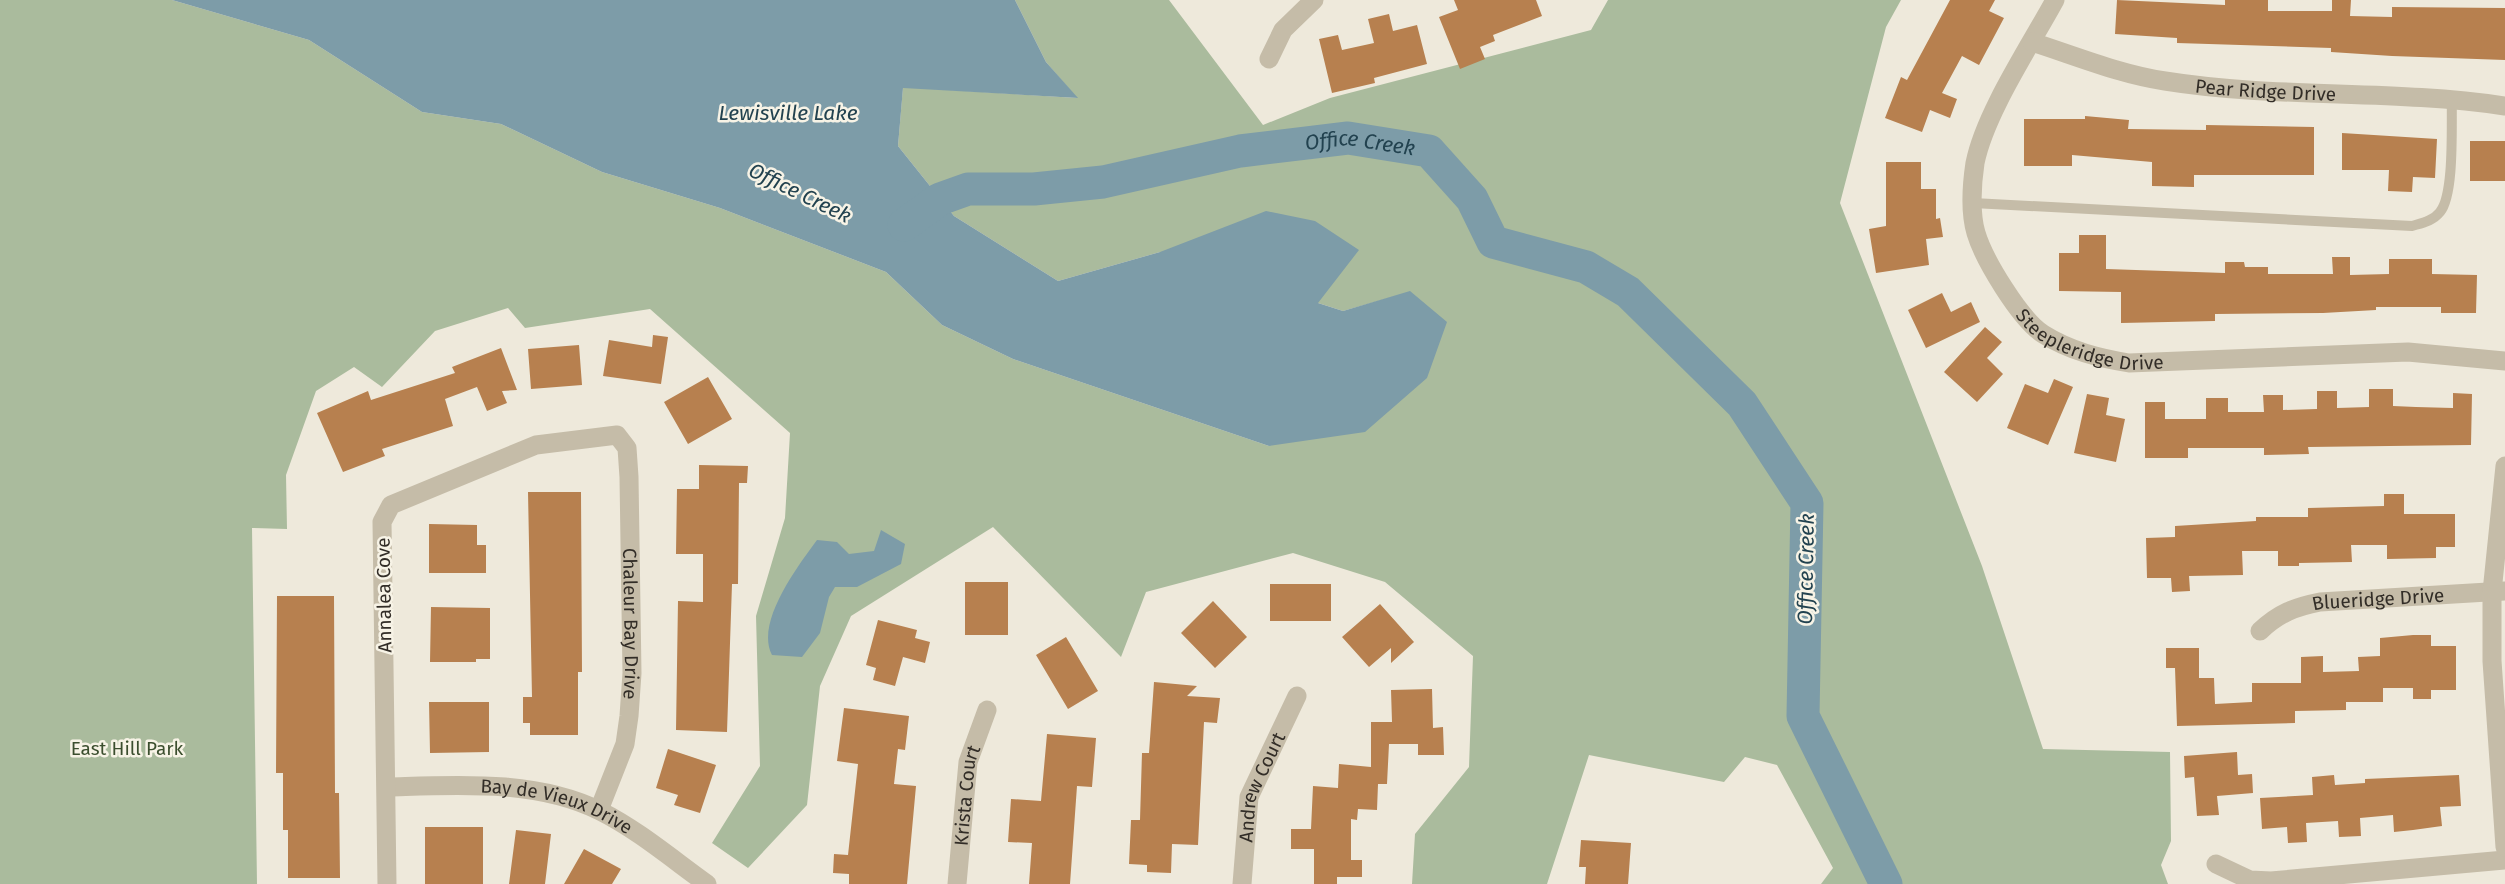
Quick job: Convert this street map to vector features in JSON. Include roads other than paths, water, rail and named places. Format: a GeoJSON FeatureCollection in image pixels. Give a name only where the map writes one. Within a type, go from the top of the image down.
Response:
{"type":"FeatureCollection","features":[{"type":"Feature","properties":{"kind":"street"},"geometry":{"type":"LineString","coordinates":[[1269,59],[1283,30],[1314,0]]}},
{"type":"Feature","properties":{"kind":"street","name":"Steepleridge Drive"},"geometry":{"type":"LineString","coordinates":[[2055,0],[1986,128],[1975,163],[1973,203],[1976,233],[2008,297],[2042,334],[2090,356],[2129,363],[2408,352],[2505,361]]}},
{"type":"Feature","properties":{"kind":"street","name":"Pear Ridge Drive"},"geometry":{"type":"LineString","coordinates":[[2032,42],[2124,72],[2164,81],[2211,86],[2452,98],[2505,106]]}},
{"type":"Feature","properties":{"kind":"street","name":"Annalea Cove"},"geometry":{"type":"LineString","coordinates":[[387,884],[383,522],[391,505],[536,445],[617,435]]}},
{"type":"Feature","properties":{"kind":"street","name":"Chaleur Bay Drive"},"geometry":{"type":"LineString","coordinates":[[599,810],[625,744],[632,673],[629,477],[627,448],[617,435]]}},
{"type":"Feature","properties":{"kind":"street"},"geometry":{"type":"LineString","coordinates":[[2505,466],[2495,724],[2505,847]]}},
{"type":"Feature","properties":{"kind":"street","name":"Blueridge Drive"},"geometry":{"type":"LineString","coordinates":[[2260,631],[2292,607],[2320,602],[2499,592]]}},
{"type":"Feature","properties":{"kind":"street","name":"Andrew Court"},"geometry":{"type":"LineString","coordinates":[[1242,884],[1250,797],[1297,696]]}},
{"type":"Feature","properties":{"kind":"street","name":"Krista Court"},"geometry":{"type":"LineString","coordinates":[[957,884],[968,762],[987,710]]}},
{"type":"Feature","properties":{"kind":"street","name":"Bay de Vieux Drive"},"geometry":{"type":"LineString","coordinates":[[387,787],[511,788],[554,796],[599,810],[648,840],[705,883]]}},
{"type":"Feature","properties":{"kind":"street"},"geometry":{"type":"LineString","coordinates":[[2216,863],[2250,880],[2271,881],[2505,860]]}},
{"type":"Feature","properties":{"kind":"lane"},"geometry":{"type":"LineString","coordinates":[[1973,203],[2412,226],[2428,221],[2442,211],[2447,193],[2452,98]]}},
{"type":"Feature","properties":{"kind":"water","name":"Lewisville Lake"},"geometry":{"type":"Polygon","coordinates":[[[172,0],[1015,0],[1046,62],[1078,98],[903,88],[898,146],[954,216],[1058,281],[1160,252],[1266,211],[1315,221],[1359,250],[1318,303],[1343,311],[1410,291],[1447,322],[1427,378],[1365,432],[1269,446],[1013,359],[942,325],[886,272],[720,208],[602,172],[501,124],[422,112],[309,40],[172,0]]]}},
{"type":"Feature","properties":{"kind":"water"},"geometry":{"type":"Polygon","coordinates":[[[881,530],[905,544],[901,564],[857,587],[835,587],[829,597],[820,633],[802,657],[772,655],[768,642],[773,612],[789,580],[817,540],[837,542],[849,554],[874,551],[881,530]]]}},
{"type":"Feature","properties":{"kind":"waterway","name":"Office Creek"},"geometry":{"type":"LineString","coordinates":[[904,225],[940,199],[968,189],[1034,189],[1103,182],[1240,151],[1348,138],[1429,151],[1472,199],[1493,242],[1586,267],[1628,292],[1742,404],[1807,503],[1803,716],[1886,884]]}},
{"type":"Feature","properties":{"kind":"park label","name":"East Hill Park"},"geometry":{"type":"Point","coordinates":[127,748]}}]}
